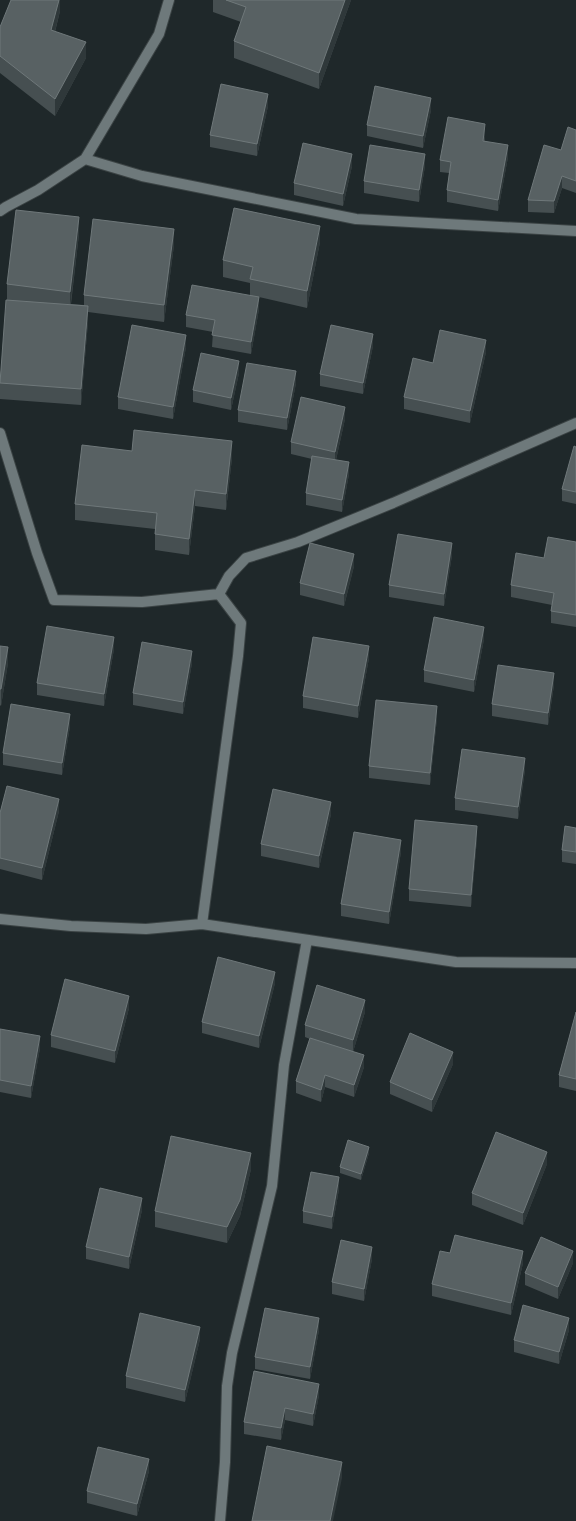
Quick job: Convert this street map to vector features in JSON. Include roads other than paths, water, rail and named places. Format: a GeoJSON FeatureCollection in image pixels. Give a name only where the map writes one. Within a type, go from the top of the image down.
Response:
{"type":"FeatureCollection","features":[{"type":"Feature","properties":{"kind":"street"},"geometry":{"type":"LineString","coordinates":[[0,211],[6,206],[38,190],[85,159],[159,34],[169,0]]}},
{"type":"Feature","properties":{"kind":"street"},"geometry":{"type":"LineString","coordinates":[[85,159],[142,176],[356,219],[576,231]]}},
{"type":"Feature","properties":{"kind":"street"},"geometry":{"type":"LineString","coordinates":[[219,594],[229,576],[246,558],[305,539],[393,503],[576,423]]}},
{"type":"Feature","properties":{"kind":"street"},"geometry":{"type":"LineString","coordinates":[[0,433],[37,553],[54,600],[142,602],[219,594]]}},
{"type":"Feature","properties":{"kind":"street"},"geometry":{"type":"LineString","coordinates":[[202,924],[237,664],[241,623],[219,594]]}},
{"type":"Feature","properties":{"kind":"street"},"geometry":{"type":"LineString","coordinates":[[0,919],[71,926],[146,929],[202,924],[456,962],[576,963]]}},
{"type":"Feature","properties":{"kind":"street"},"geometry":{"type":"LineString","coordinates":[[220,1521],[225,1462],[227,1386],[232,1353],[272,1186],[284,1065],[307,940]]}}]}
